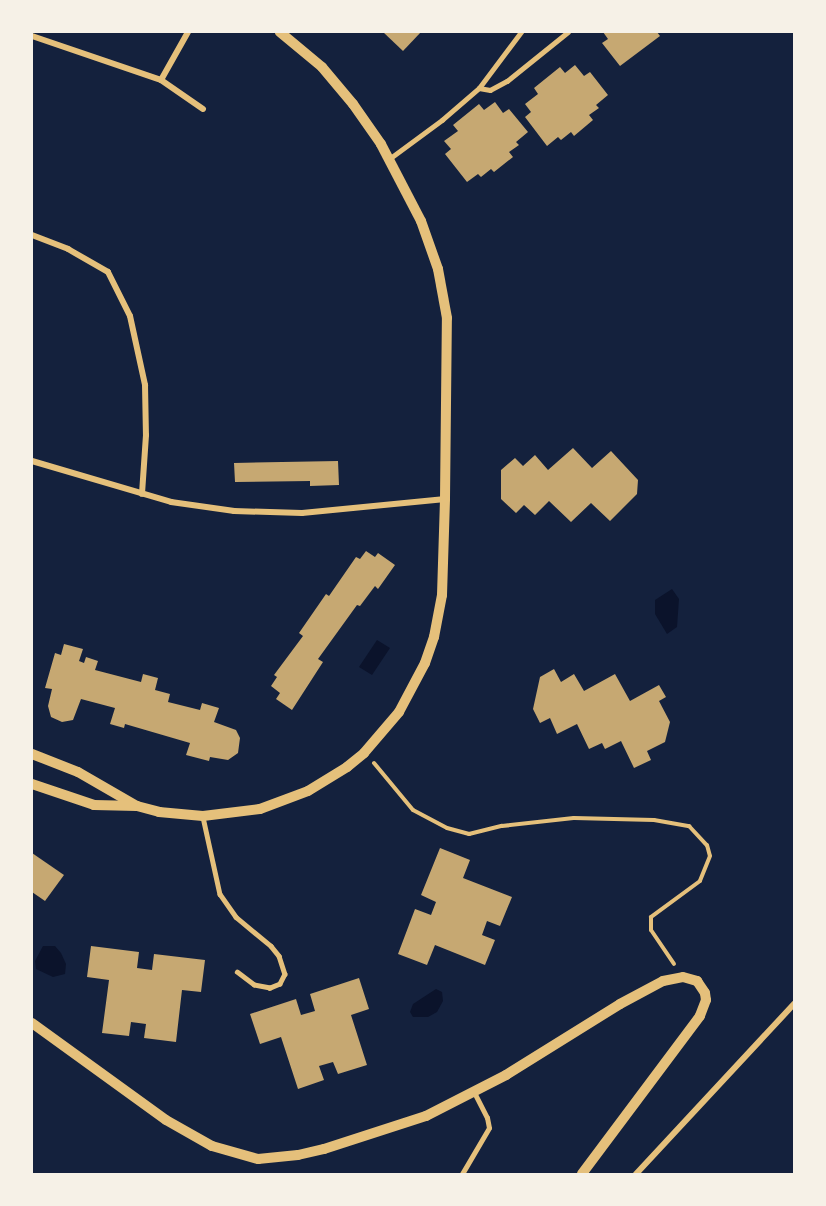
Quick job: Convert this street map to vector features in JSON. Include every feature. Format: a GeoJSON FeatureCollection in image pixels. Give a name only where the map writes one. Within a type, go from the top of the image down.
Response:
{"type":"FeatureCollection","features":[{"type":"Feature","properties":{"kind":"street"},"geometry":{"type":"LineString","coordinates":[[161,80],[188,32]]}},
{"type":"Feature","properties":{"kind":"street"},"geometry":{"type":"LineString","coordinates":[[32,784],[94,805],[137,806],[159,812],[203,816],[241,813],[287,800],[328,780],[364,753],[399,712],[413,688],[434,637],[442,595],[445,500],[447,318],[443,292],[431,245],[389,159],[353,104],[322,67],[280,32]]}},
{"type":"Feature","properties":{"kind":"street"},"geometry":{"type":"LineString","coordinates":[[32,36],[161,80],[203,109]]}},
{"type":"Feature","properties":{"kind":"street"},"geometry":{"type":"LineString","coordinates":[[32,236],[68,249],[108,272],[130,316],[145,385],[146,435],[142,494]]}},
{"type":"Feature","properties":{"kind":"street"},"geometry":{"type":"LineString","coordinates":[[32,461],[142,494],[201,507],[268,513],[336,510],[445,500]]}},
{"type":"Feature","properties":{"kind":"street"},"geometry":{"type":"LineString","coordinates":[[32,754],[78,772],[137,806]]}},
{"type":"Feature","properties":{"kind":"street"},"geometry":{"type":"LineString","coordinates":[[32,1023],[166,1120],[212,1146],[258,1159],[298,1155],[354,1142],[426,1116],[474,1092],[620,1004],[663,981],[683,977],[697,981],[705,993],[704,1008],[700,1016],[582,1174]]}},
{"type":"Feature","properties":{"kind":"street"},"geometry":{"type":"LineString","coordinates":[[636,1174],[795,1004]]}},
{"type":"Feature","properties":{"kind":"lane"},"geometry":{"type":"LineString","coordinates":[[389,159],[442,120],[478,88],[521,32]]}},
{"type":"Feature","properties":{"kind":"lane"},"geometry":{"type":"LineString","coordinates":[[478,88],[490,90],[507,81],[568,32]]}},
{"type":"Feature","properties":{"kind":"lane"},"geometry":{"type":"LineString","coordinates":[[203,816],[220,894],[236,917],[271,946],[279,956],[285,974],[280,984],[270,988],[254,985],[237,972]]}},
{"type":"Feature","properties":{"kind":"lane"},"geometry":{"type":"LineString","coordinates":[[462,1174],[489,1128],[487,1118],[474,1092]]}},
{"type":"Feature","properties":{"kind":"path"},"geometry":{"type":"LineString","coordinates":[[364,753],[413,810],[447,828],[469,834],[502,826],[574,818],[654,820],[689,826],[707,845],[710,856],[700,880],[651,917],[651,930],[683,977]]}},
{"type":"Feature","properties":{"kind":"water"},"geometry":{"type":"Polygon","coordinates":[[[672,589],[679,599],[677,627],[667,634],[655,614],[655,600],[672,589]]]}},
{"type":"Feature","properties":{"kind":"water"},"geometry":{"type":"Polygon","coordinates":[[[377,640],[390,648],[372,675],[359,667],[377,640]]]}},
{"type":"Feature","properties":{"kind":"water"},"geometry":{"type":"Polygon","coordinates":[[[43,946],[55,946],[61,953],[66,964],[65,974],[53,977],[36,969],[35,961],[43,946]]]}},
{"type":"Feature","properties":{"kind":"water"},"geometry":{"type":"Polygon","coordinates":[[[436,989],[442,992],[443,1001],[437,1012],[428,1017],[413,1017],[410,1012],[413,1004],[436,989]]]}},
{"type":"Feature","properties":{"kind":"building"},"geometry":{"type":"Polygon","coordinates":[[[383,32],[421,32],[403,51],[383,32]]]}},
{"type":"Feature","properties":{"kind":"building"},"geometry":{"type":"Polygon","coordinates":[[[603,32],[657,32],[660,36],[620,66],[602,43],[608,39],[603,32]]]}},
{"type":"Feature","properties":{"kind":"building"},"geometry":{"type":"Polygon","coordinates":[[[575,65],[584,76],[590,72],[608,95],[596,105],[599,108],[589,115],[593,120],[574,136],[571,132],[561,140],[558,137],[547,146],[525,117],[531,112],[525,104],[538,94],[534,88],[560,67],[565,73],[575,65]]]}},
{"type":"Feature","properties":{"kind":"building"},"geometry":{"type":"Polygon","coordinates":[[[495,102],[503,113],[509,109],[528,132],[516,142],[519,145],[509,152],[513,157],[494,172],[491,169],[481,177],[478,174],[467,182],[445,154],[451,149],[444,141],[458,131],[453,125],[479,104],[484,110],[495,102]]]}},
{"type":"Feature","properties":{"kind":"building"},"geometry":{"type":"Polygon","coordinates":[[[573,448],[592,468],[611,451],[638,480],[637,494],[610,521],[591,503],[571,522],[549,501],[535,515],[524,505],[516,513],[501,499],[501,470],[515,458],[523,466],[535,455],[548,470],[573,448]]]}},
{"type":"Feature","properties":{"kind":"building"},"geometry":{"type":"Polygon","coordinates":[[[338,461],[339,485],[310,486],[310,481],[235,482],[234,463],[338,461]]]}},
{"type":"Feature","properties":{"kind":"building"},"geometry":{"type":"Polygon","coordinates":[[[366,551],[375,557],[378,553],[395,565],[378,589],[375,586],[360,606],[357,605],[318,659],[323,662],[292,710],[276,699],[280,693],[271,686],[277,677],[274,675],[303,636],[299,633],[326,594],[329,596],[356,557],[360,559],[366,551]]]}},
{"type":"Feature","properties":{"kind":"building"},"geometry":{"type":"Polygon","coordinates":[[[64,644],[83,649],[79,661],[84,663],[86,657],[98,661],[95,670],[141,682],[143,674],[158,678],[155,690],[170,694],[168,702],[200,710],[202,703],[219,708],[214,722],[236,730],[240,738],[238,753],[228,760],[210,757],[209,761],[186,755],[190,743],[125,724],[124,728],[110,724],[115,708],[81,699],[73,720],[62,722],[51,717],[48,706],[52,689],[45,688],[55,653],[61,655],[64,644]]]}},
{"type":"Feature","properties":{"kind":"building"},"geometry":{"type":"Polygon","coordinates":[[[554,669],[561,682],[574,674],[584,691],[615,674],[630,701],[659,685],[666,697],[659,701],[670,722],[665,742],[647,751],[651,760],[634,768],[621,741],[605,749],[602,743],[589,749],[577,724],[557,734],[550,718],[540,723],[533,709],[540,677],[554,669]]]}},
{"type":"Feature","properties":{"kind":"building"},"geometry":{"type":"Polygon","coordinates":[[[440,848],[470,860],[463,878],[512,897],[500,926],[487,921],[482,935],[495,940],[485,965],[435,945],[427,965],[398,954],[415,909],[431,915],[436,902],[421,895],[440,848]]]}},
{"type":"Feature","properties":{"kind":"building"},"geometry":{"type":"Polygon","coordinates":[[[32,853],[64,875],[45,901],[32,892],[32,853]]]}},
{"type":"Feature","properties":{"kind":"building"},"geometry":{"type":"Polygon","coordinates":[[[91,946],[139,952],[137,968],[152,970],[154,954],[205,960],[201,992],[182,990],[176,1042],[144,1038],[146,1024],[131,1022],[129,1036],[102,1033],[109,980],[87,977],[91,946]]]}},
{"type":"Feature","properties":{"kind":"building"},"geometry":{"type":"Polygon","coordinates":[[[359,978],[369,1009],[351,1015],[367,1065],[338,1074],[333,1062],[319,1066],[324,1080],[298,1089],[281,1037],[260,1044],[250,1014],[296,999],[301,1015],[315,1011],[310,994],[359,978]]]}}]}
